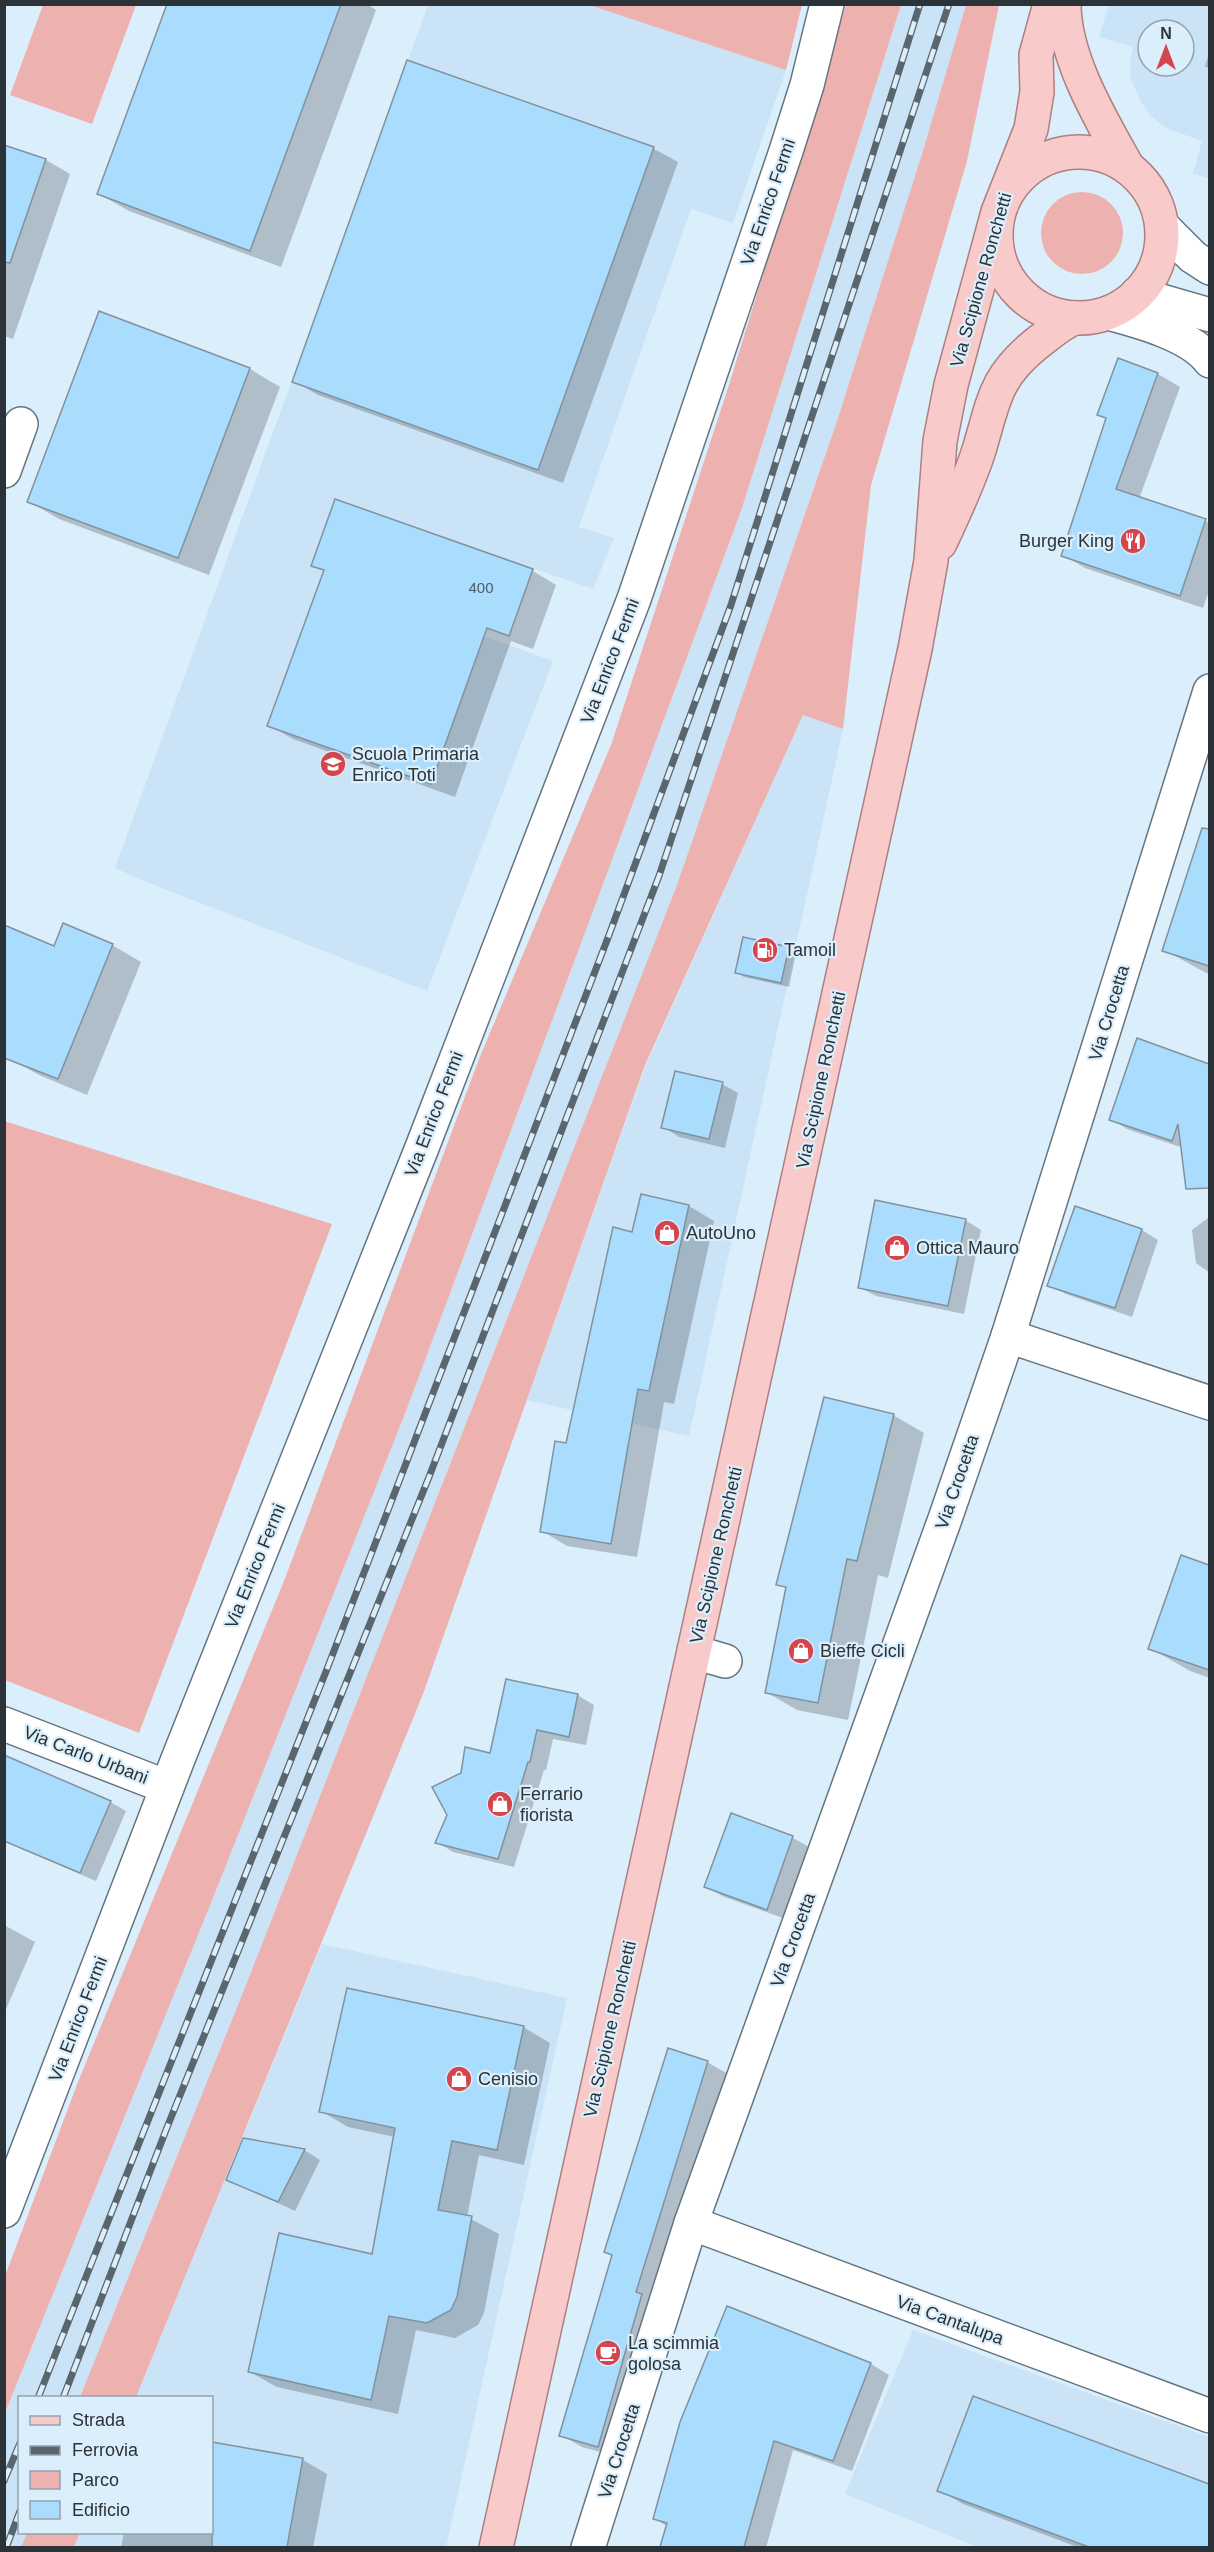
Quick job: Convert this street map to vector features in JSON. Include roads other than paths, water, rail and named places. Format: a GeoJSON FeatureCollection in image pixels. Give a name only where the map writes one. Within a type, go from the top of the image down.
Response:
{"type":"FeatureCollection","features":[{"type":"Feature","properties":{"kind":"main road","name":"Via Scipione Ronchetti"},"geometry":{"type":"LineString","coordinates":[[496,2547],[915,650],[932,561],[940,441],[951,385],[998,212],[1031,129],[1037,99],[1036,55],[1050,4]]}},
{"type":"Feature","properties":{"kind":"main road"},"geometry":{"type":"LineString","coordinates":[[1064,4],[1077,65],[1097,112],[1128,168]]}},
{"type":"Feature","properties":{"kind":"main road"},"geometry":{"type":"LineString","coordinates":[[1090,152],[1110,158],[1128,168],[1139,177],[1151,193],[1162,226],[1159,260],[1146,284],[1137,294],[1108,313],[1088,318],[1055,315],[1037,307],[1012,285],[996,250],[995,230],[998,212],[1006,194],[1018,177],[1033,165],[1057,155],[1090,152]]}},
{"type":"Feature","properties":{"kind":"main road","name":"Via Scipione Ronchetti"},"geometry":{"type":"LineString","coordinates":[[932,561],[966,487],[979,450],[989,410],[1003,379],[1022,355],[1055,329],[1074,318]]}},
{"type":"Feature","properties":{"kind":"street","name":"Via Enrico Fermi"},"geometry":{"type":"LineString","coordinates":[[4,2211],[167,1787],[423,1145],[634,599],[786,151],[807,85],[827,4]]}},
{"type":"Feature","properties":{"kind":"street"},"geometry":{"type":"LineString","coordinates":[[1162,226],[1193,257],[1209,268]]}},
{"type":"Feature","properties":{"kind":"street"},"geometry":{"type":"LineString","coordinates":[[1137,294],[1209,315]]}},
{"type":"Feature","properties":{"kind":"street"},"geometry":{"type":"LineString","coordinates":[[1108,313],[1153,326],[1181,339],[1209,361]]}},
{"type":"Feature","properties":{"kind":"street"},"geometry":{"type":"LineString","coordinates":[[4,471],[21,424]]}},
{"type":"Feature","properties":{"kind":"street","name":"Via Crocetta"},"geometry":{"type":"LineString","coordinates":[[588,2547],[691,2223],[946,1516],[1008,1335],[1209,691]]}},
{"type":"Feature","properties":{"kind":"street"},"geometry":{"type":"LineString","coordinates":[[1008,1335],[1209,1403]]}},
{"type":"Feature","properties":{"kind":"street"},"geometry":{"type":"LineString","coordinates":[[694,1652],[725,1660]]}},
{"type":"Feature","properties":{"kind":"street","name":"Via Carlo Urbani"},"geometry":{"type":"LineString","coordinates":[[4,1724],[167,1787]]}},
{"type":"Feature","properties":{"kind":"street","name":"Via Cantalupa"},"geometry":{"type":"LineString","coordinates":[[691,2223],[1209,2416]]}},
{"type":"Feature","properties":{"kind":"railway"},"geometry":{"type":"LineString","coordinates":[[39,2396],[327,1669],[609,935],[731,605],[920,4]]}},
{"type":"Feature","properties":{"kind":"railway"},"geometry":{"type":"LineString","coordinates":[[64,2396],[166,2130],[429,1477],[659,876],[949,4]]}},
{"type":"Feature","properties":{"kind":"railway"},"geometry":{"type":"LineString","coordinates":[[4,2481],[18,2448]]}},
{"type":"Feature","properties":{"kind":"railway"},"geometry":{"type":"LineString","coordinates":[[6,2548],[18,2516]]}},
{"type":"Feature","properties":{"kind":"place","name":"Burger King"},"geometry":{"type":"Point","coordinates":[1133,541]}},
{"type":"Feature","properties":{"kind":"place","name":"Scuola Primaria Enrico Toti"},"geometry":{"type":"Point","coordinates":[333,764]}},
{"type":"Feature","properties":{"kind":"place","name":"Tamoil"},"geometry":{"type":"Point","coordinates":[765,950]}},
{"type":"Feature","properties":{"kind":"place","name":"AutoUno"},"geometry":{"type":"Point","coordinates":[667,1233]}},
{"type":"Feature","properties":{"kind":"place","name":"Ottica Mauro"},"geometry":{"type":"Point","coordinates":[897,1248]}},
{"type":"Feature","properties":{"kind":"place","name":"Bieffe Cicli"},"geometry":{"type":"Point","coordinates":[801,1651]}},
{"type":"Feature","properties":{"kind":"place","name":"Ferrario fiorista"},"geometry":{"type":"Point","coordinates":[500,1804]}},
{"type":"Feature","properties":{"kind":"place","name":"Cenisio"},"geometry":{"type":"Point","coordinates":[459,2079]}},
{"type":"Feature","properties":{"kind":"place","name":"La scimmia golosa"},"geometry":{"type":"Point","coordinates":[608,2353]}}]}
